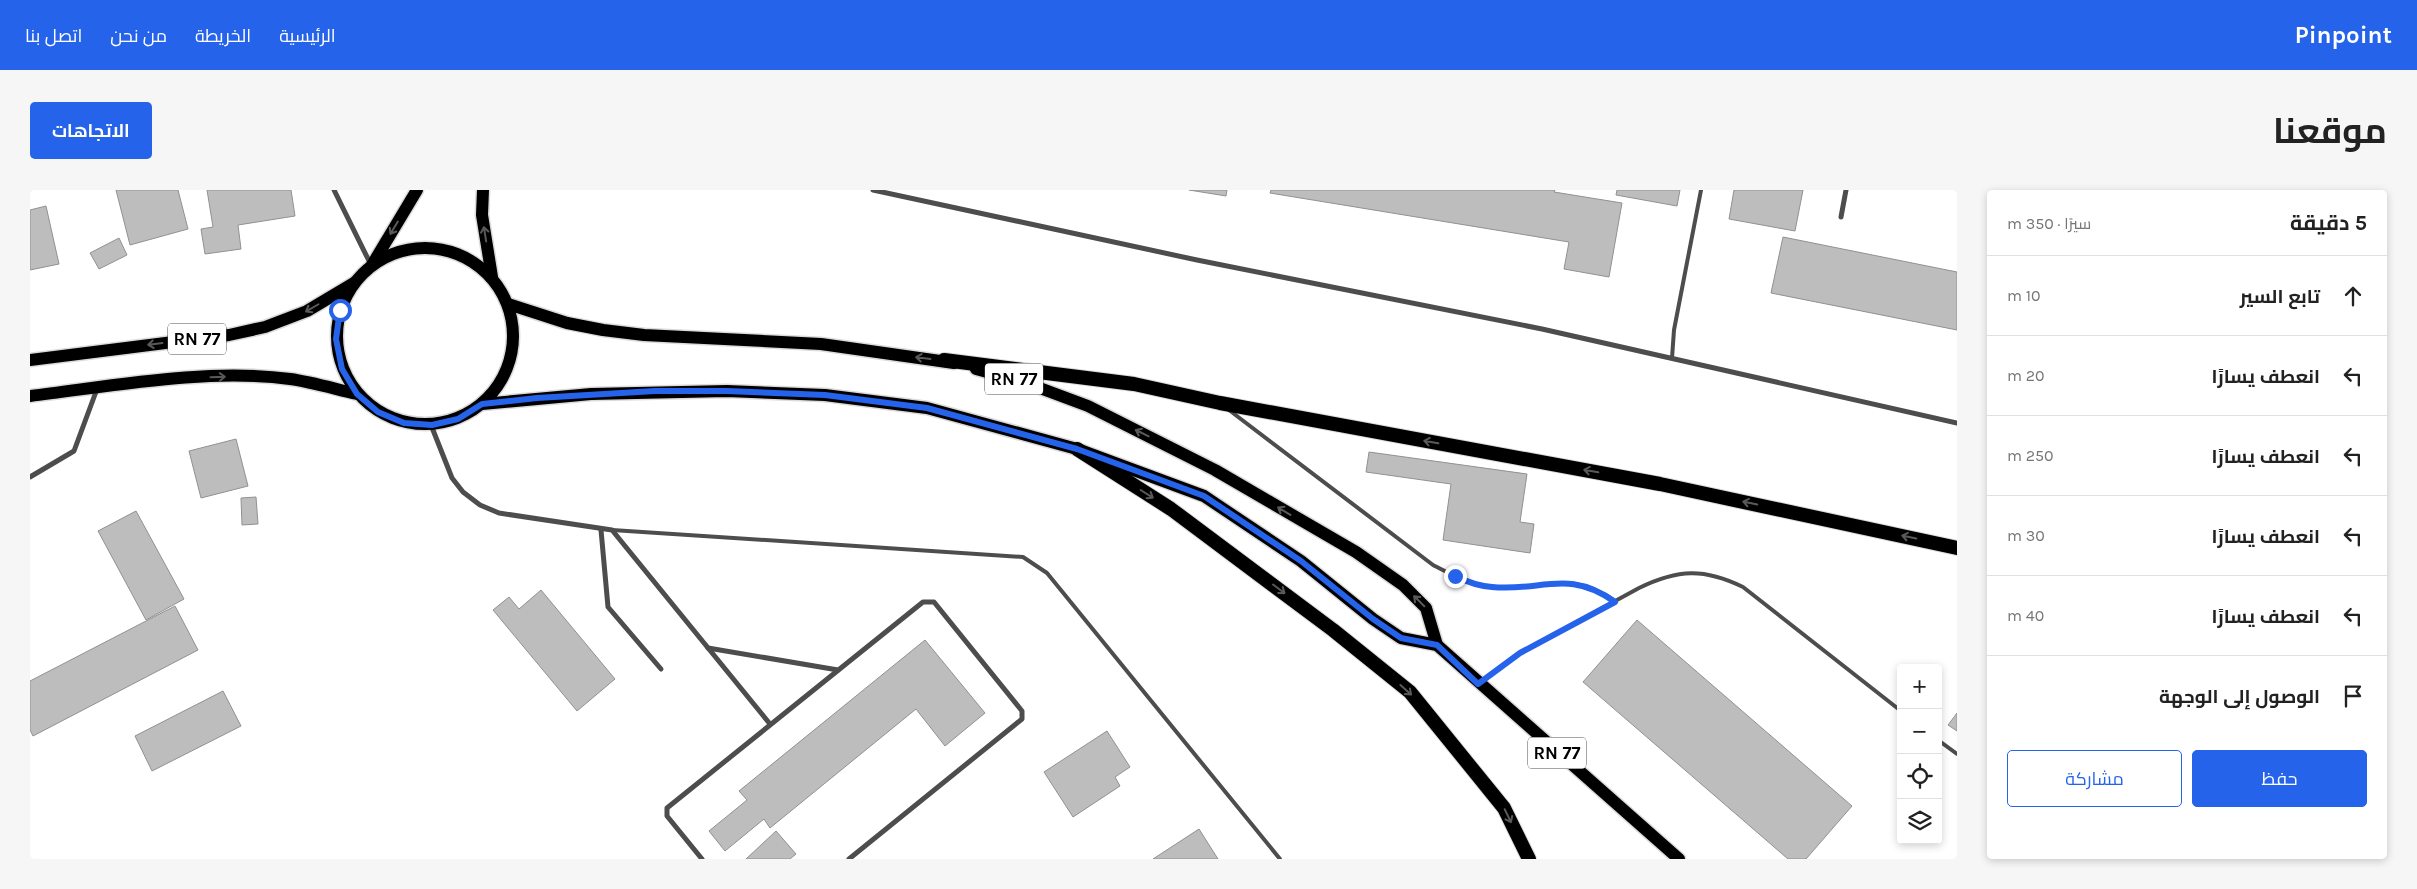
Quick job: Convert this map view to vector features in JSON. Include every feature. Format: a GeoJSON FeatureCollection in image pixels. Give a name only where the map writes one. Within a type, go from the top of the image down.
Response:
{"type":"FeatureCollection","features":[{"type":"Feature","properties":{"kind":"highway"},"geometry":{"type":"LineString","coordinates":[[944,360],[1134,384],[1220,403],[1660,484],[1957,548]]}},
{"type":"Feature","properties":{"kind":"highway"},"geometry":{"type":"LineString","coordinates":[[1077,449],[1171,509],[1333,630],[1410,692],[1504,808],[1530,859]]}},
{"type":"Feature","properties":{"kind":"main road"},"geometry":{"type":"LineString","coordinates":[[416,190],[372,265],[354,283],[340,310],[336,339],[342,369],[357,394],[378,412],[404,423],[432,425],[458,419],[482,404],[500,384],[511,358],[514,331],[508,304],[492,277],[482,215],[483,190]]}},
{"type":"Feature","properties":{"kind":"main road"},"geometry":{"type":"LineString","coordinates":[[372,265],[405,250],[437,248],[467,258],[492,277]]}},
{"type":"Feature","properties":{"kind":"main road","name":"RN 77"},"geometry":{"type":"LineString","coordinates":[[30,360],[229,335],[265,327],[307,311],[354,283]]}},
{"type":"Feature","properties":{"kind":"main road","name":"RN 77"},"geometry":{"type":"LineString","coordinates":[[508,304],[567,323],[603,330],[653,336],[821,344],[944,360],[1021,381],[1088,406],[1215,470],[1356,552],[1403,585],[1426,608],[1437,645],[1478,684],[1679,859]]}},
{"type":"Feature","properties":{"kind":"main road","name":"RN 77"},"geometry":{"type":"LineString","coordinates":[[30,396],[189,378],[244,376],[290,379],[357,394]]}},
{"type":"Feature","properties":{"kind":"main road"},"geometry":{"type":"LineString","coordinates":[[482,404],[591,394],[655,391],[825,395],[927,408],[1077,449],[1204,496],[1301,561],[1373,619],[1401,638],[1437,645]]}},
{"type":"Feature","properties":{"kind":"street"},"geometry":{"type":"LineString","coordinates":[[334,190],[372,265]]}},
{"type":"Feature","properties":{"kind":"street"},"geometry":{"type":"LineString","coordinates":[[872,190],[1197,260],[1542,329],[1957,423]]}},
{"type":"Feature","properties":{"kind":"street"},"geometry":{"type":"LineString","coordinates":[[1841,217],[1846,190]]}},
{"type":"Feature","properties":{"kind":"street"},"geometry":{"type":"LineString","coordinates":[[30,477],[74,451],[97,388]]}},
{"type":"Feature","properties":{"kind":"street"},"geometry":{"type":"LineString","coordinates":[[432,425],[452,478],[463,492],[480,505],[499,513],[601,530],[612,530],[770,724]]}},
{"type":"Feature","properties":{"kind":"street"},"geometry":{"type":"LineString","coordinates":[[601,530],[608,606],[661,669]]}},
{"type":"Feature","properties":{"kind":"street"},"geometry":{"type":"LineString","coordinates":[[702,859],[667,816],[666,808],[923,602],[934,602],[1022,711],[1022,719],[850,859]]}},
{"type":"Feature","properties":{"kind":"street"},"geometry":{"type":"LineString","coordinates":[[708,648],[838,670]]}},
{"type":"Feature","properties":{"kind":"lane"},"geometry":{"type":"LineString","coordinates":[[1672,358],[1674,330],[1701,190]]}},
{"type":"Feature","properties":{"kind":"lane"},"geometry":{"type":"LineString","coordinates":[[1220,403],[1433,565],[1474,584],[1493,588],[1564,582],[1583,585],[1603,593],[1615,602]]}},
{"type":"Feature","properties":{"kind":"lane"},"geometry":{"type":"LineString","coordinates":[[612,530],[1023,558],[1047,573],[1280,859]]}},
{"type":"Feature","properties":{"kind":"lane"},"geometry":{"type":"LineString","coordinates":[[1478,684],[1520,653],[1658,578],[1680,573],[1702,573],[1723,578],[1743,587],[1900,709]]}},
{"type":"Feature","properties":{"kind":"lane"},"geometry":{"type":"LineString","coordinates":[[1942,743],[1957,754]]}},
{"type":"Feature","properties":{"kind":"building"},"geometry":{"type":"Polygon","coordinates":[[[116,190],[178,190],[188,229],[130,245],[116,190]]]}},
{"type":"Feature","properties":{"kind":"building"},"geometry":{"type":"Polygon","coordinates":[[[207,190],[291,190],[295,216],[238,225],[241,249],[205,254],[201,229],[213,227],[207,190]]]}},
{"type":"Feature","properties":{"kind":"building"},"geometry":{"type":"Polygon","coordinates":[[[1189,190],[1227,190],[1226,196],[1189,190]]]}},
{"type":"Feature","properties":{"kind":"building"},"geometry":{"type":"Polygon","coordinates":[[[1271,190],[1555,190],[1554,192],[1622,203],[1609,277],[1564,269],[1569,242],[1270,193],[1271,190]]]}},
{"type":"Feature","properties":{"kind":"building"},"geometry":{"type":"Polygon","coordinates":[[[1617,190],[1680,190],[1677,206],[1616,195],[1617,190]]]}},
{"type":"Feature","properties":{"kind":"building"},"geometry":{"type":"Polygon","coordinates":[[[1734,190],[1803,190],[1795,231],[1729,219],[1734,190]]]}},
{"type":"Feature","properties":{"kind":"building"},"geometry":{"type":"Polygon","coordinates":[[[46,206],[59,264],[30,270],[30,210],[46,206]]]}},
{"type":"Feature","properties":{"kind":"building"},"geometry":{"type":"Polygon","coordinates":[[[1783,237],[1957,272],[1957,330],[1771,293],[1783,237]]]}},
{"type":"Feature","properties":{"kind":"building"},"geometry":{"type":"Polygon","coordinates":[[[119,238],[127,255],[99,269],[90,253],[119,238]]]}},
{"type":"Feature","properties":{"kind":"building"},"geometry":{"type":"Polygon","coordinates":[[[236,439],[248,486],[201,498],[189,451],[236,439]]]}},
{"type":"Feature","properties":{"kind":"building"},"geometry":{"type":"Polygon","coordinates":[[[1369,452],[1527,474],[1520,522],[1534,524],[1530,553],[1443,540],[1451,484],[1366,472],[1369,452]]]}},
{"type":"Feature","properties":{"kind":"building"},"geometry":{"type":"Polygon","coordinates":[[[256,497],[258,524],[242,525],[241,498],[256,497]]]}},
{"type":"Feature","properties":{"kind":"building"},"geometry":{"type":"Polygon","coordinates":[[[136,511],[184,599],[146,620],[98,531],[136,511]]]}},
{"type":"Feature","properties":{"kind":"building"},"geometry":{"type":"Polygon","coordinates":[[[541,590],[615,679],[577,711],[493,610],[509,597],[519,609],[541,590]]]}},
{"type":"Feature","properties":{"kind":"building"},"geometry":{"type":"Polygon","coordinates":[[[175,606],[198,650],[33,736],[30,730],[30,681],[175,606]]]}},
{"type":"Feature","properties":{"kind":"building"},"geometry":{"type":"Polygon","coordinates":[[[1637,620],[1852,806],[1806,859],[1788,859],[1583,682],[1637,620]]]}},
{"type":"Feature","properties":{"kind":"building"},"geometry":{"type":"Polygon","coordinates":[[[925,640],[985,713],[945,746],[916,709],[770,828],[764,819],[725,851],[709,831],[747,800],[739,791],[925,640]]]}},
{"type":"Feature","properties":{"kind":"building"},"geometry":{"type":"Polygon","coordinates":[[[223,691],[241,726],[152,771],[135,736],[223,691]]]}},
{"type":"Feature","properties":{"kind":"building"},"geometry":{"type":"Polygon","coordinates":[[[1957,713],[1957,731],[1948,725],[1957,713]]]}},
{"type":"Feature","properties":{"kind":"building"},"geometry":{"type":"Polygon","coordinates":[[[1107,731],[1130,767],[1115,777],[1120,786],[1073,817],[1044,772],[1107,731]]]}},
{"type":"Feature","properties":{"kind":"building"},"geometry":{"type":"Polygon","coordinates":[[[1199,829],[1218,859],[1153,859],[1199,829]]]}},
{"type":"Feature","properties":{"kind":"building"},"geometry":{"type":"Polygon","coordinates":[[[776,831],[796,854],[790,859],[746,859],[776,831]]]}},
{"type":"Feature","properties":{"kind":"route"},"geometry":{"type":"LineString","coordinates":[[340,310],[336,339],[342,369],[357,394],[378,412],[404,423],[432,425],[458,419],[482,404],[537,398],[655,391],[727,391],[825,395],[927,408],[1077,449],[1204,496],[1301,561],[1373,619],[1401,638],[1437,645],[1478,684],[1520,653],[1615,602],[1603,593],[1583,585],[1564,582],[1493,588],[1474,584],[1455,576]]}}]}
